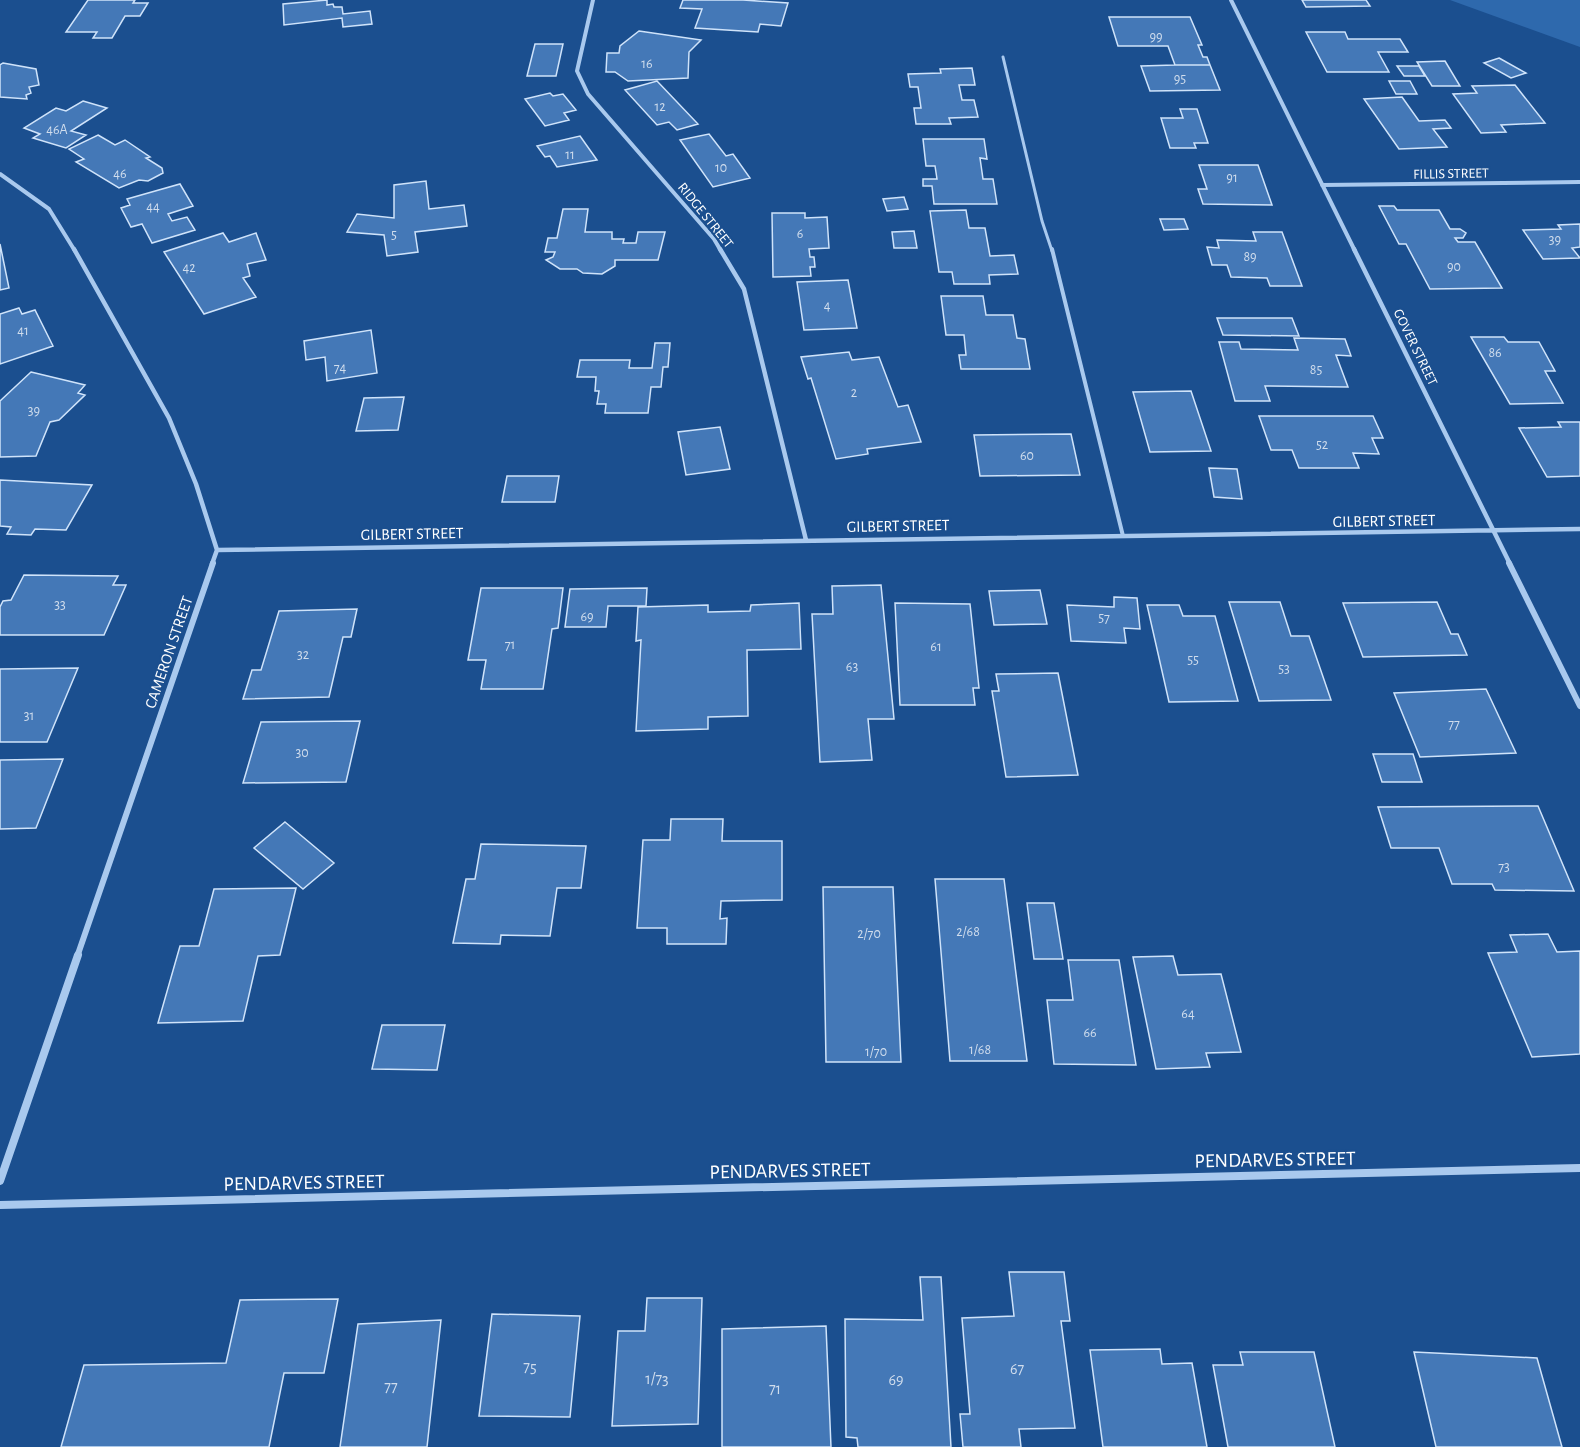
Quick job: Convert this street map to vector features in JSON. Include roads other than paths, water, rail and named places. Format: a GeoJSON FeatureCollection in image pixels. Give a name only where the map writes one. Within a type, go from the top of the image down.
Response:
{"type":"FeatureCollection","features":[{"type":"Feature","properties":{"kind":"street","name":"RIDGE STREET"},"geometry":{"type":"LineString","coordinates":[[593,0],[577,71],[588,94],[714,239],[744,289],[806,540]]}},
{"type":"Feature","properties":{"kind":"street","name":"GOVER STREET"},"geometry":{"type":"LineString","coordinates":[[1231,0],[1580,706]]}},
{"type":"Feature","properties":{"kind":"street"},"geometry":{"type":"LineString","coordinates":[[0,174],[49,209],[93,280],[169,418],[196,484],[217,550]]}},
{"type":"Feature","properties":{"kind":"street","name":"FILLIS STREET"},"geometry":{"type":"LineString","coordinates":[[1322,185],[1580,182]]}},
{"type":"Feature","properties":{"kind":"street","name":"GILBERT STREET"},"geometry":{"type":"LineString","coordinates":[[217,550],[1580,530]]}},
{"type":"Feature","properties":{"kind":"street","name":"CAMERON STREET"},"geometry":{"type":"LineString","coordinates":[[0,1181],[217,550]]}},
{"type":"Feature","properties":{"kind":"street","name":"PENDARVES STREET"},"geometry":{"type":"LineString","coordinates":[[0,1205],[1580,1168]]}},
{"type":"Feature","properties":{"kind":"lane"},"geometry":{"type":"LineString","coordinates":[[1003,57],[1042,221],[1051,246],[1123,536]]}}]}
